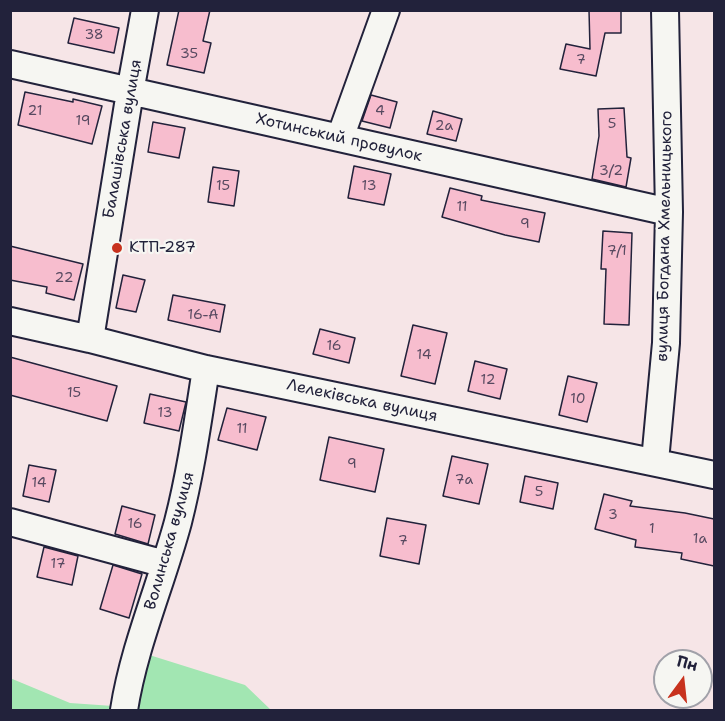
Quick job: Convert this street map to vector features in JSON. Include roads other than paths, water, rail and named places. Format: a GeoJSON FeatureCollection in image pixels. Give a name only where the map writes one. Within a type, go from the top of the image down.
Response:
{"type":"FeatureCollection","features":[{"type":"Feature","properties":{"kind":"street","name":"Балашівська вулиця"},"geometry":{"type":"LineString","coordinates":[[90,339],[145,10]]}},
{"type":"Feature","properties":{"kind":"street"},"geometry":{"type":"LineString","coordinates":[[340,138],[386,10]]}},
{"type":"Feature","properties":{"kind":"street","name":"вулиця Богдана Хмельницького"},"geometry":{"type":"LineString","coordinates":[[655,461],[666,343],[669,212],[665,10]]}},
{"type":"Feature","properties":{"kind":"street","name":"Хотинський провулок"},"geometry":{"type":"LineString","coordinates":[[10,64],[669,212]]}},
{"type":"Feature","properties":{"kind":"street","name":"Лелеківська вулиця"},"geometry":{"type":"LineString","coordinates":[[10,321],[206,369],[714,475]]}},
{"type":"Feature","properties":{"kind":"street","name":"Волинська вулиця"},"geometry":{"type":"LineString","coordinates":[[124,711],[129,681],[165,564],[192,462],[206,369]]}},
{"type":"Feature","properties":{"kind":"street"},"geometry":{"type":"LineString","coordinates":[[10,522],[165,564]]}},
{"type":"Feature","properties":{"kind":"place","name":"КТП-287"},"geometry":{"type":"Point","coordinates":[117,248]}}]}
